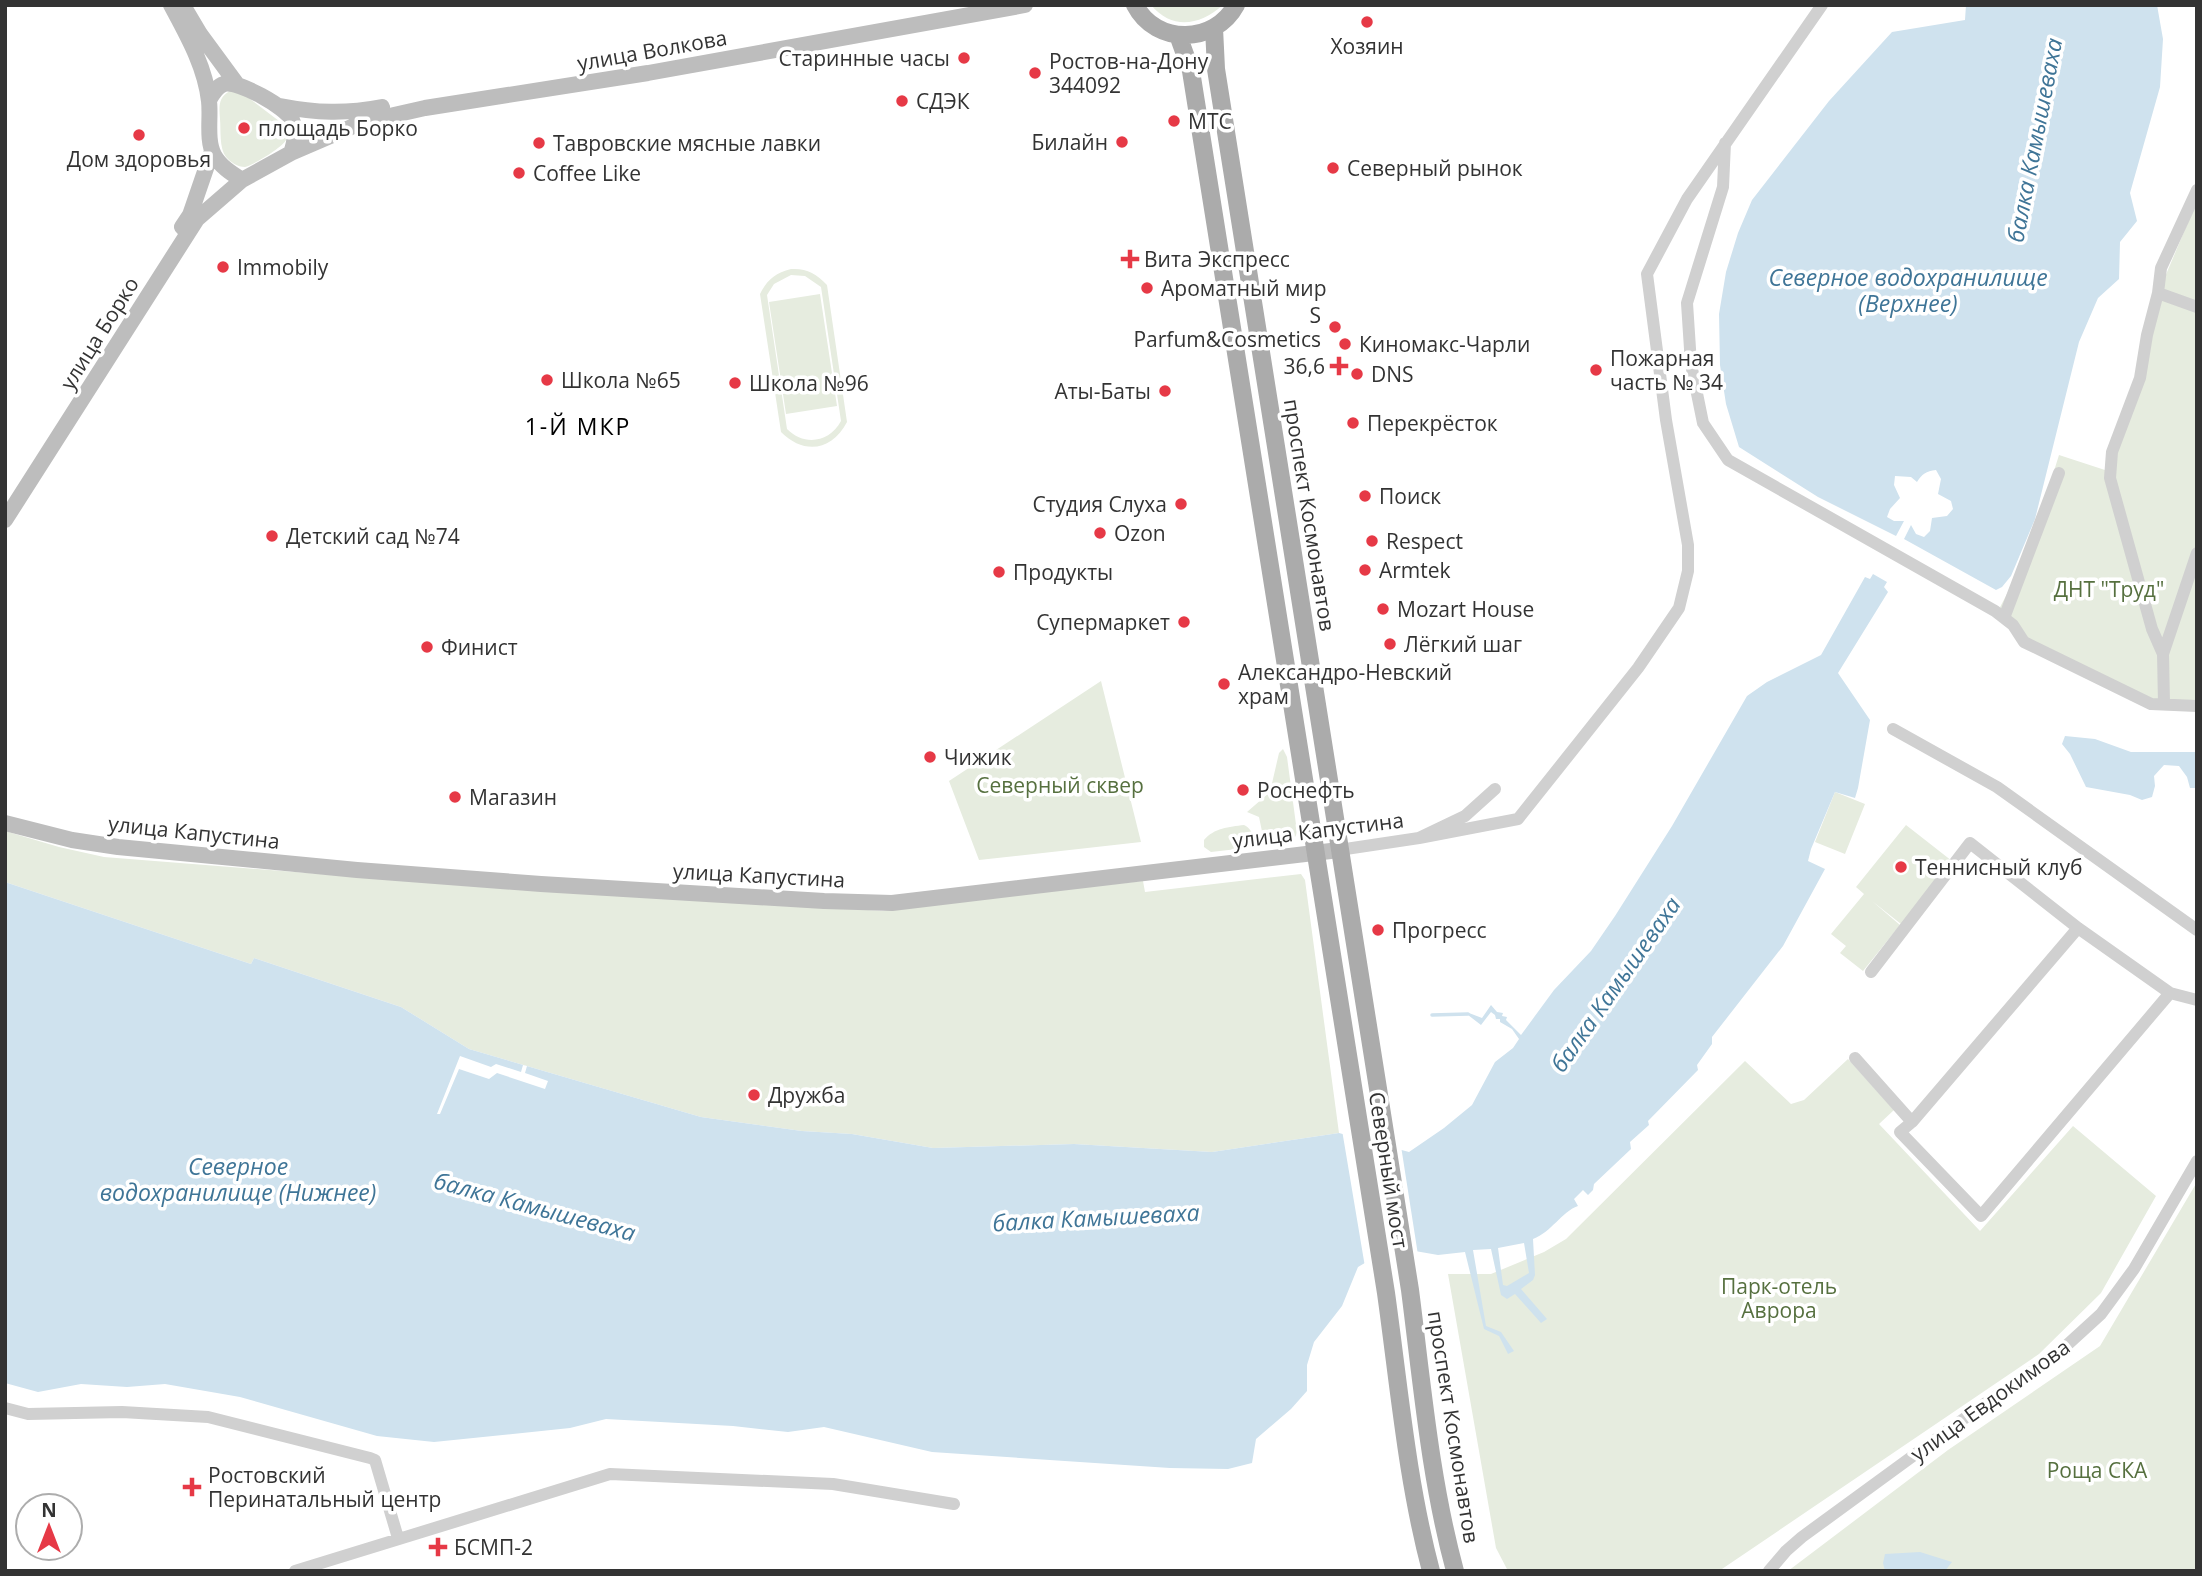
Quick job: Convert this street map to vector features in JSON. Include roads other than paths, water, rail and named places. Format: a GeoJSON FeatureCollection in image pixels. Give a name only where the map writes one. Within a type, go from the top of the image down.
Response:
{"type":"FeatureCollection","features":[{"type":"Feature","properties":{"kind":"main road"},"geometry":{"type":"LineString","coordinates":[[171,5],[201,67],[209,100],[212,151],[219,163],[242,180],[291,153],[295,128],[291,117],[280,106],[236,83],[182,5]]}},
{"type":"Feature","properties":{"kind":"main road","name":"улица Волкова"},"geometry":{"type":"LineString","coordinates":[[280,106],[313,113],[362,111],[646,64],[969,5]]}},
{"type":"Feature","properties":{"kind":"main road","name":"улица Волкова"},"geometry":{"type":"LineString","coordinates":[[291,153],[363,122],[425,108],[648,73],[1025,5]]}},
{"type":"Feature","properties":{"kind":"main road"},"geometry":{"type":"LineString","coordinates":[[1134,7],[1148,22],[1161,30],[1178,35],[1197,35],[1226,19],[1236,5]]}},
{"type":"Feature","properties":{"kind":"main road","name":"проспект Космонавтов"},"geometry":{"type":"LineString","coordinates":[[1214,28],[1216,69],[1371,1050]]}},
{"type":"Feature","properties":{"kind":"main road"},"geometry":{"type":"LineString","coordinates":[[1178,35],[1192,71],[1316,853]]}},
{"type":"Feature","properties":{"kind":"main road"},"geometry":{"type":"LineString","coordinates":[[209,100],[215,90],[224,84],[236,83]]}},
{"type":"Feature","properties":{"kind":"main road","name":"улица Борко"},"geometry":{"type":"LineString","coordinates":[[5,505],[190,215],[212,151]]}},
{"type":"Feature","properties":{"kind":"main road","name":"улица Борко"},"geometry":{"type":"LineString","coordinates":[[5,520],[197,219],[242,180]]}},
{"type":"Feature","properties":{"kind":"main road","name":"улица Капустина"},"geometry":{"type":"LineString","coordinates":[[5,823],[72,839],[118,846],[357,870],[824,901],[892,902],[1339,850]]}},
{"type":"Feature","properties":{"kind":"main road","name":"Северный мост"},"geometry":{"type":"LineString","coordinates":[[1316,853],[1386,1293],[1408,1451],[1431,1571]]}},
{"type":"Feature","properties":{"kind":"main road","name":"Северный мост"},"geometry":{"type":"LineString","coordinates":[[1371,1050],[1409,1290]]}},
{"type":"Feature","properties":{"kind":"main road","name":"проспект Космонавтов"},"geometry":{"type":"LineString","coordinates":[[1409,1290],[1431,1447],[1447,1541],[1455,1571]]}},
{"type":"Feature","properties":{"kind":"street"},"geometry":{"type":"LineString","coordinates":[[1419,838],[1518,819],[1638,668],[1679,608],[1688,571],[1688,545],[1666,420],[1647,274],[1687,199],[1822,5]]}},
{"type":"Feature","properties":{"kind":"street"},"geometry":{"type":"LineString","coordinates":[[1725,143],[1723,187],[1687,303],[1691,364],[1703,424],[1728,460],[1983,605],[2013,625],[2024,642],[2151,704],[2197,706]]}},
{"type":"Feature","properties":{"kind":"street"},"geometry":{"type":"LineString","coordinates":[[2163,654],[2152,629],[2110,478],[2112,452],[2140,378],[2161,268],[2197,190]]}},
{"type":"Feature","properties":{"kind":"street"},"geometry":{"type":"LineString","coordinates":[[2158,293],[2197,307]]}},
{"type":"Feature","properties":{"kind":"street"},"geometry":{"type":"LineString","coordinates":[[2004,618],[2059,473]]}},
{"type":"Feature","properties":{"kind":"street"},"geometry":{"type":"LineString","coordinates":[[2164,703],[2163,654],[2197,553]]}},
{"type":"Feature","properties":{"kind":"street"},"geometry":{"type":"LineString","coordinates":[[1894,729],[1997,787],[2197,930]]}},
{"type":"Feature","properties":{"kind":"street","name":"улица Капустина"},"geometry":{"type":"LineString","coordinates":[[1339,850],[1419,838],[1465,816],[1495,789]]}},
{"type":"Feature","properties":{"kind":"street"},"geometry":{"type":"LineString","coordinates":[[1871,972],[1970,843],[2078,928],[2170,993],[2197,1000]]}},
{"type":"Feature","properties":{"kind":"street"},"geometry":{"type":"LineString","coordinates":[[2078,928],[1912,1122],[1900,1132],[1981,1216],[2170,993]]}},
{"type":"Feature","properties":{"kind":"street"},"geometry":{"type":"LineString","coordinates":[[1856,1058],[1912,1122]]}},
{"type":"Feature","properties":{"kind":"street","name":"улица Евдокимова"},"geometry":{"type":"LineString","coordinates":[[1769,1571],[1802,1537],[1980,1407],[2055,1356],[2101,1314],[2134,1269],[2197,1161]]}},
{"type":"Feature","properties":{"kind":"street"},"geometry":{"type":"LineString","coordinates":[[5,1408],[28,1414],[122,1412],[208,1417],[370,1458],[375,1460],[398,1538]]}},
{"type":"Feature","properties":{"kind":"street"},"geometry":{"type":"LineString","coordinates":[[295,1571],[610,1474],[833,1484],[954,1504]]}},
{"type":"Feature","properties":{"kind":"water","name":"Северное водохранилище (Верхнее)"},"geometry":{"type":"Polygon","coordinates":[[[1966,5],[2157,5],[2163,39],[2160,87],[2130,193],[2137,221],[2120,242],[2119,279],[2098,298],[2079,342],[2035,519],[2011,576],[1996,590],[1904,539],[1911,525],[1916,534],[1924,537],[1930,531],[1932,518],[1947,516],[1953,509],[1951,501],[1938,494],[1941,479],[1936,470],[1925,473],[1917,482],[1911,477],[1895,476],[1894,485],[1900,498],[1887,517],[1894,521],[1904,521],[1896,536],[1818,497],[1739,447],[1726,404],[1720,365],[1719,314],[1726,272],[1752,200],[1829,101],[1892,32],[1965,20],[1966,5]]]}},
{"type":"Feature","properties":{"kind":"water","name":"Северное водохранилище (Нижнее)"},"geometry":{"type":"Polygon","coordinates":[[[1873,574],[1887,582],[1884,587],[1888,592],[1838,673],[1870,720],[1855,798],[1835,792],[1811,849],[1808,861],[1825,869],[1783,946],[1712,1037],[1712,1044],[1697,1065],[1698,1070],[1648,1121],[1649,1125],[1630,1142],[1631,1149],[1594,1184],[1593,1190],[1588,1195],[1583,1190],[1574,1199],[1578,1206],[1533,1239],[1535,1275],[1533,1280],[1521,1289],[1547,1319],[1541,1323],[1515,1294],[1507,1299],[1501,1295],[1491,1249],[1473,1250],[1486,1326],[1501,1332],[1514,1351],[1508,1354],[1499,1336],[1484,1329],[1465,1252],[1438,1255],[1392,1247],[1358,1267],[1342,1306],[1314,1342],[1307,1365],[1307,1391],[1291,1409],[1256,1439],[1252,1463],[1228,1469],[1170,1468],[932,1452],[824,1427],[788,1432],[606,1419],[570,1428],[434,1442],[377,1436],[240,1397],[165,1384],[127,1387],[81,1384],[38,1392],[5,1383],[5,882],[251,964],[254,958],[401,1007],[469,1049],[701,1117],[802,1131],[852,1134],[933,1148],[1074,1144],[1212,1152],[1339,1133],[1409,1152],[1472,1105],[1495,1062],[1513,1048],[1519,1039],[1512,1029],[1500,1022],[1500,1019],[1496,1019],[1491,1012],[1481,1025],[1468,1015],[1469,1013],[1482,1018],[1491,1005],[1497,1012],[1503,1013],[1502,1016],[1507,1017],[1506,1020],[1521,1035],[1554,990],[1591,951],[1615,916],[1672,826],[1747,696],[1767,682],[1821,655],[1865,577],[1870,579],[1873,574]],[[1524,1243],[1498,1248],[1503,1285],[1507,1286],[1529,1273],[1524,1243]]]}},
{"type":"Feature","properties":{"kind":"water"},"geometry":{"type":"Polygon","coordinates":[[[2065,736],[2095,739],[2131,752],[2197,752],[2197,788],[2190,788],[2187,777],[2179,766],[2164,765],[2154,776],[2152,797],[2142,800],[2130,795],[2086,787],[2070,754],[2062,744],[2065,736]]]}},
{"type":"Feature","properties":{"kind":"water"},"geometry":{"type":"Polygon","coordinates":[[[1920,1552],[1952,1562],[1945,1571],[1885,1571],[1885,1554],[1920,1552]]]}},
{"type":"Feature","properties":{"kind":"waterway"},"geometry":{"type":"LineString","coordinates":[[1432,1015],[1468,1014]]}},
{"type":"Feature","properties":{"kind":"place","name":"Хозяин"},"geometry":{"type":"Point","coordinates":[1367,22]}},
{"type":"Feature","properties":{"kind":"place","name":"Старинные часы"},"geometry":{"type":"Point","coordinates":[964,58]}},
{"type":"Feature","properties":{"kind":"place","name":"Ростов-на-Дону 344092"},"geometry":{"type":"Point","coordinates":[1035,73]}},
{"type":"Feature","properties":{"kind":"place","name":"СДЭК"},"geometry":{"type":"Point","coordinates":[902,101]}},
{"type":"Feature","properties":{"kind":"place","name":"МТС"},"geometry":{"type":"Point","coordinates":[1174,121]}},
{"type":"Feature","properties":{"kind":"place","name":"площадь Борко"},"geometry":{"type":"Point","coordinates":[244,128]}},
{"type":"Feature","properties":{"kind":"place","name":"Дом здоровья"},"geometry":{"type":"Point","coordinates":[139,135]}},
{"type":"Feature","properties":{"kind":"place","name":"Билайн"},"geometry":{"type":"Point","coordinates":[1122,142]}},
{"type":"Feature","properties":{"kind":"place","name":"Тавровские мясные лавки"},"geometry":{"type":"Point","coordinates":[539,143]}},
{"type":"Feature","properties":{"kind":"place","name":"Северный рынок"},"geometry":{"type":"Point","coordinates":[1333,168]}},
{"type":"Feature","properties":{"kind":"place","name":"Coffee Like"},"geometry":{"type":"Point","coordinates":[519,173]}},
{"type":"Feature","properties":{"kind":"place","name":"Вита Экспресс"},"geometry":{"type":"Point","coordinates":[1130,259]}},
{"type":"Feature","properties":{"kind":"place","name":"Immobily"},"geometry":{"type":"Point","coordinates":[223,267]}},
{"type":"Feature","properties":{"kind":"place","name":"Ароматный мир"},"geometry":{"type":"Point","coordinates":[1147,288]}},
{"type":"Feature","properties":{"kind":"place","name":"S Parfum&Cosmetics"},"geometry":{"type":"Point","coordinates":[1335,327]}},
{"type":"Feature","properties":{"kind":"place","name":"Киномакс-Чарли"},"geometry":{"type":"Point","coordinates":[1345,344]}},
{"type":"Feature","properties":{"kind":"place","name":"36,6"},"geometry":{"type":"Point","coordinates":[1339,366]}},
{"type":"Feature","properties":{"kind":"place","name":"Пожарная часть № 34"},"geometry":{"type":"Point","coordinates":[1596,370]}},
{"type":"Feature","properties":{"kind":"place","name":"DNS"},"geometry":{"type":"Point","coordinates":[1357,374]}},
{"type":"Feature","properties":{"kind":"place","name":"Школа №65"},"geometry":{"type":"Point","coordinates":[547,380]}},
{"type":"Feature","properties":{"kind":"place","name":"Школа №96"},"geometry":{"type":"Point","coordinates":[735,383]}},
{"type":"Feature","properties":{"kind":"place","name":"Аты-Баты"},"geometry":{"type":"Point","coordinates":[1165,391]}},
{"type":"Feature","properties":{"kind":"place","name":"Перекрёсток"},"geometry":{"type":"Point","coordinates":[1353,423]}},
{"type":"Feature","properties":{"kind":"place","name":"Поиск"},"geometry":{"type":"Point","coordinates":[1365,496]}},
{"type":"Feature","properties":{"kind":"place","name":"Студия Слуха"},"geometry":{"type":"Point","coordinates":[1181,504]}},
{"type":"Feature","properties":{"kind":"place","name":"Ozon"},"geometry":{"type":"Point","coordinates":[1100,533]}},
{"type":"Feature","properties":{"kind":"place","name":"Детский сад №74"},"geometry":{"type":"Point","coordinates":[272,536]}},
{"type":"Feature","properties":{"kind":"place","name":"Respect"},"geometry":{"type":"Point","coordinates":[1372,541]}},
{"type":"Feature","properties":{"kind":"place","name":"Armtek"},"geometry":{"type":"Point","coordinates":[1365,570]}},
{"type":"Feature","properties":{"kind":"place","name":"Продукты"},"geometry":{"type":"Point","coordinates":[999,572]}},
{"type":"Feature","properties":{"kind":"place","name":"Mozart House"},"geometry":{"type":"Point","coordinates":[1383,609]}},
{"type":"Feature","properties":{"kind":"place","name":"Супермаркет"},"geometry":{"type":"Point","coordinates":[1184,622]}},
{"type":"Feature","properties":{"kind":"place","name":"Лёгкий шаг"},"geometry":{"type":"Point","coordinates":[1390,644]}},
{"type":"Feature","properties":{"kind":"place","name":"Финист"},"geometry":{"type":"Point","coordinates":[427,647]}},
{"type":"Feature","properties":{"kind":"place","name":"Александро-Невский храм"},"geometry":{"type":"Point","coordinates":[1224,684]}},
{"type":"Feature","properties":{"kind":"place","name":"Чижик"},"geometry":{"type":"Point","coordinates":[930,757]}},
{"type":"Feature","properties":{"kind":"place","name":"Роснефть"},"geometry":{"type":"Point","coordinates":[1243,790]}},
{"type":"Feature","properties":{"kind":"place","name":"Магазин"},"geometry":{"type":"Point","coordinates":[455,797]}},
{"type":"Feature","properties":{"kind":"place","name":"Теннисный клуб"},"geometry":{"type":"Point","coordinates":[1901,867]}},
{"type":"Feature","properties":{"kind":"place","name":"Прогресс"},"geometry":{"type":"Point","coordinates":[1378,930]}},
{"type":"Feature","properties":{"kind":"place","name":"Дружба"},"geometry":{"type":"Point","coordinates":[754,1095]}},
{"type":"Feature","properties":{"kind":"place","name":"Ростовский Перинатальный центр"},"geometry":{"type":"Point","coordinates":[192,1487]}},
{"type":"Feature","properties":{"kind":"place","name":"БСМП-2"},"geometry":{"type":"Point","coordinates":[438,1547]}},
{"type":"Feature","properties":{"kind":"district","name":"1-Й МКР"},"geometry":{"type":"Point","coordinates":[578,426]}},
{"type":"Feature","properties":{"kind":"water label","name":"балка Камышеваха"},"geometry":{"type":"Point","coordinates":[2034,140]}},
{"type":"Feature","properties":{"kind":"water label","name":"балка Камышеваха"},"geometry":{"type":"Point","coordinates":[1615,984]}},
{"type":"Feature","properties":{"kind":"water label","name":"балка Камышеваха"},"geometry":{"type":"Point","coordinates":[535,1206]}},
{"type":"Feature","properties":{"kind":"water label","name":"балка Камышеваха"},"geometry":{"type":"Point","coordinates":[1096,1217]}},
{"type":"Feature","properties":{"kind":"park label","name":"ДНТ \"Труд\""},"geometry":{"type":"Point","coordinates":[2109,589]}},
{"type":"Feature","properties":{"kind":"park label","name":"Северный сквер"},"geometry":{"type":"Point","coordinates":[1060,785]}},
{"type":"Feature","properties":{"kind":"park label","name":"Парк-отель Аврора"},"geometry":{"type":"Point","coordinates":[1779,1298]}},
{"type":"Feature","properties":{"kind":"park label","name":"Роща СКА"},"geometry":{"type":"Point","coordinates":[2097,1470]}}]}
